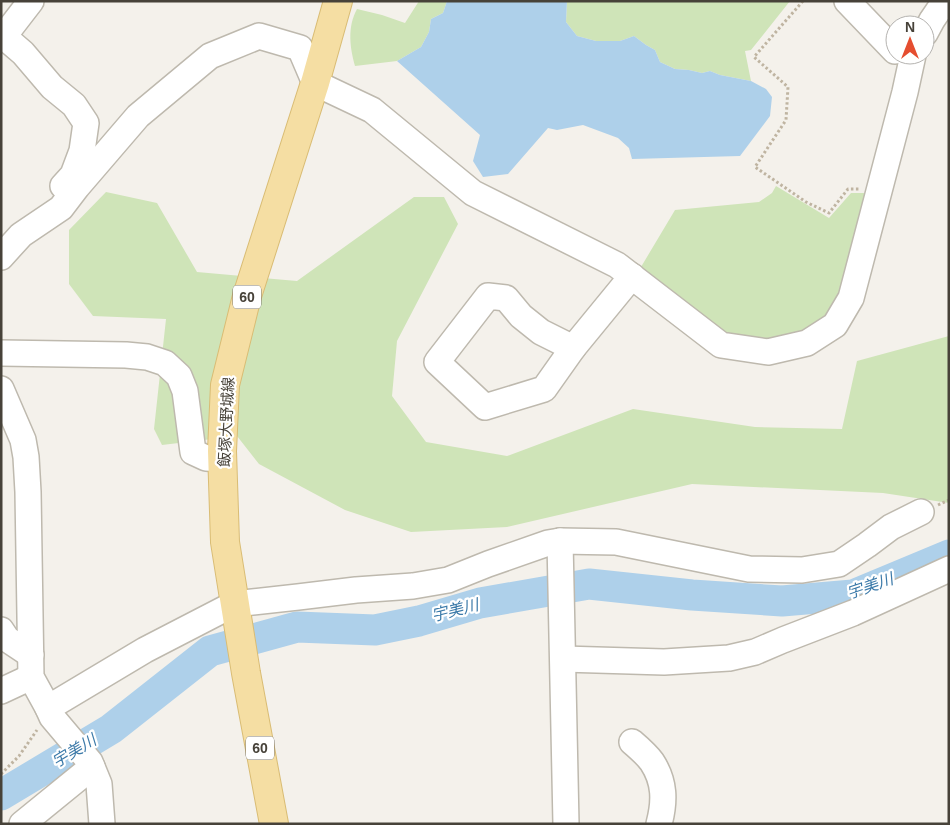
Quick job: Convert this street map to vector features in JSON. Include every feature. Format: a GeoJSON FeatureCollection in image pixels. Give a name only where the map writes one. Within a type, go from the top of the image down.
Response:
{"type":"FeatureCollection","features":[{"type":"Feature","properties":{"kind":"main road","name":"飯塚大野城線"},"geometry":{"type":"LineString","coordinates":[[274,824],[246,673],[225,542],[222,459],[225,385],[245,304],[315,83],[338,1]]}},
{"type":"Feature","properties":{"kind":"street"},"geometry":{"type":"LineString","coordinates":[[30,1],[2,35],[23,54],[52,87],[74,105],[86,123],[82,151],[73,175],[52,197],[61,208]]}},
{"type":"Feature","properties":{"kind":"street"},"geometry":{"type":"LineString","coordinates":[[935,16],[945,1]]}},
{"type":"Feature","properties":{"kind":"street"},"geometry":{"type":"LineString","coordinates":[[853,3],[885,36]]}},
{"type":"Feature","properties":{"kind":"street"},"geometry":{"type":"LineString","coordinates":[[1,257],[21,235],[61,208],[138,116],[210,56],[259,36],[300,48],[315,83],[372,110],[473,193],[617,265],[721,345],[768,352],[806,342],[835,325],[851,298],[905,92],[905,65]]}},
{"type":"Feature","properties":{"kind":"street"},"geometry":{"type":"LineString","coordinates":[[573,348],[541,332],[521,316],[506,298],[488,296],[437,362],[485,408],[544,389],[573,348],[632,276]]}},
{"type":"Feature","properties":{"kind":"street"},"geometry":{"type":"LineString","coordinates":[[1,354],[126,354],[147,356],[165,363],[180,376],[185,391],[193,452],[206,458],[222,459]]}},
{"type":"Feature","properties":{"kind":"street"},"geometry":{"type":"LineString","coordinates":[[1,389],[23,440],[26,457],[31,666]]}},
{"type":"Feature","properties":{"kind":"street"},"geometry":{"type":"LineString","coordinates":[[1,432],[14,461],[26,457]]}},
{"type":"Feature","properties":{"kind":"street"},"geometry":{"type":"LineString","coordinates":[[50,712],[145,650],[236,610],[298,598],[356,590],[413,586],[448,580],[548,543],[560,541],[616,542],[749,569],[802,570],[839,564],[891,526],[921,512]]}},
{"type":"Feature","properties":{"kind":"street"},"geometry":{"type":"LineString","coordinates":[[560,541],[566,824]]}},
{"type":"Feature","properties":{"kind":"street"},"geometry":{"type":"LineString","coordinates":[[563,659],[664,662],[729,658],[755,652],[854,613],[949,569]]}},
{"type":"Feature","properties":{"kind":"street"},"geometry":{"type":"LineString","coordinates":[[1,630],[31,666],[50,712],[91,765],[99,784],[102,824]]}},
{"type":"Feature","properties":{"kind":"street"},"geometry":{"type":"LineString","coordinates":[[1,691],[31,666]]}},
{"type":"Feature","properties":{"kind":"street"},"geometry":{"type":"LineString","coordinates":[[632,742],[652,762],[664,791],[663,808],[659,824]]}},
{"type":"Feature","properties":{"kind":"street"},"geometry":{"type":"LineString","coordinates":[[22,824],[91,765]]}},
{"type":"Feature","properties":{"kind":"path"},"geometry":{"type":"LineString","coordinates":[[802,1],[754,58],[788,87],[786,120],[756,166],[806,202],[829,213],[848,189],[867,189],[878,192]]}},
{"type":"Feature","properties":{"kind":"path"},"geometry":{"type":"LineString","coordinates":[[1,774],[19,756],[50,712]]}},
{"type":"Feature","properties":{"kind":"green space"},"geometry":{"type":"Polygon","coordinates":[[[419,1],[447,1],[443,13],[431,19],[429,32],[421,47],[397,61],[355,66],[350,38],[352,23],[357,9],[405,23],[419,1]]]}},
{"type":"Feature","properties":{"kind":"green space"},"geometry":{"type":"Polygon","coordinates":[[[567,1],[790,1],[751,50],[745,51],[751,81],[720,75],[710,71],[702,73],[675,69],[660,62],[655,50],[634,36],[620,41],[596,41],[577,36],[566,22],[567,1]]]}},
{"type":"Feature","properties":{"kind":"green space"},"geometry":{"type":"Polygon","coordinates":[[[776,186],[829,218],[851,193],[868,193],[843,295],[824,321],[786,343],[729,341],[638,272],[675,210],[759,202],[772,193],[776,186]]]}},
{"type":"Feature","properties":{"kind":"green space"},"geometry":{"type":"Polygon","coordinates":[[[106,192],[157,203],[197,272],[297,281],[414,197],[444,197],[458,224],[397,341],[392,396],[426,442],[507,456],[633,409],[755,427],[842,429],[857,361],[949,336],[949,503],[883,493],[692,484],[507,527],[411,532],[345,510],[259,464],[237,436],[162,445],[154,429],[166,319],[93,316],[69,284],[69,230],[106,192]]]}},
{"type":"Feature","properties":{"kind":"water"},"geometry":{"type":"Polygon","coordinates":[[[447,1],[567,1],[566,22],[577,36],[596,41],[620,41],[634,36],[655,50],[660,62],[675,69],[702,73],[710,71],[720,75],[751,81],[766,89],[772,97],[770,116],[740,156],[632,159],[629,148],[618,138],[583,125],[557,130],[548,128],[508,174],[483,177],[473,161],[480,135],[397,61],[421,47],[429,32],[431,19],[443,13],[447,1]]]}},
{"type":"Feature","properties":{"kind":"waterway","name":"宇美川"},"geometry":{"type":"LineString","coordinates":[[1,795],[111,729],[210,651],[297,627],[375,630],[419,621],[480,603],[589,584],[692,595],[782,601],[853,595],[949,555]]}}]}
